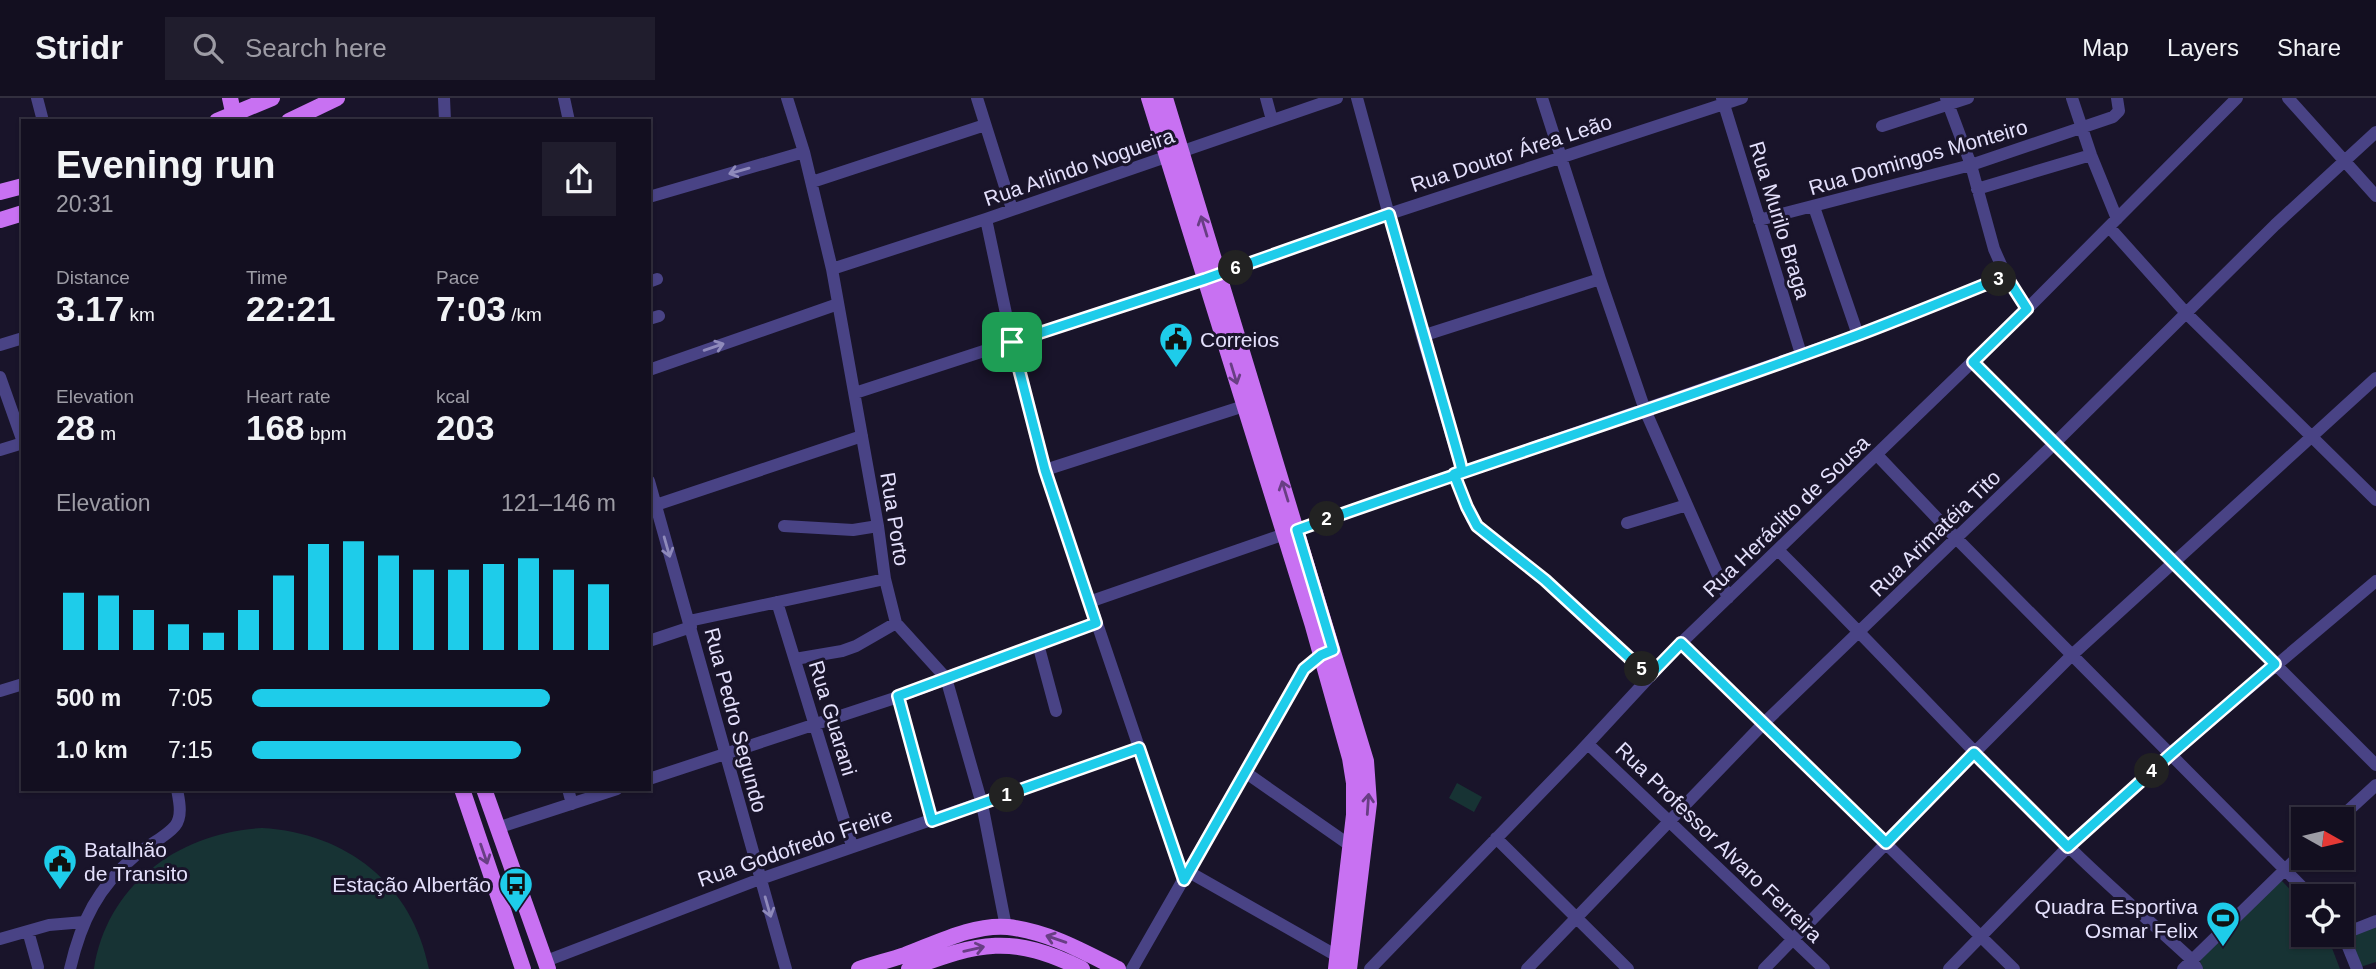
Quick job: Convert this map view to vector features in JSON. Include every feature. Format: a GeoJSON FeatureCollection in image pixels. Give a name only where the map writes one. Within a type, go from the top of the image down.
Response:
{"type":"FeatureCollection","features":[{"type":"Feature","properties":{"kind":"main road"},"geometry":{"type":"LineString","coordinates":[[230,98],[235,118],[272,98]]}},
{"type":"Feature","properties":{"kind":"main road"},"geometry":{"type":"LineString","coordinates":[[293,119],[337,98]]}},
{"type":"Feature","properties":{"kind":"main road"},"geometry":{"type":"LineString","coordinates":[[1149,98],[1174,154],[1327,652],[1354,783],[1351,846],[1337,962]]}},
{"type":"Feature","properties":{"kind":"main road"},"geometry":{"type":"LineString","coordinates":[[1165,98],[1174,154]]}},
{"type":"Feature","properties":{"kind":"main road"},"geometry":{"type":"LineString","coordinates":[[0,192],[21,187]]}},
{"type":"Feature","properties":{"kind":"main road"},"geometry":{"type":"LineString","coordinates":[[0,220],[21,214]]}},
{"type":"Feature","properties":{"kind":"main road"},"geometry":{"type":"LineString","coordinates":[[1211,277],[1244,406],[1290,533]]}},
{"type":"Feature","properties":{"kind":"main road"},"geometry":{"type":"LineString","coordinates":[[1327,652],[1360,736],[1369,783],[1369,803],[1349,969]]}},
{"type":"Feature","properties":{"kind":"main road"},"geometry":{"type":"LineString","coordinates":[[463,791],[523,969]]}},
{"type":"Feature","properties":{"kind":"main road"},"geometry":{"type":"LineString","coordinates":[[485,791],[547,965]]}},
{"type":"Feature","properties":{"kind":"main road"},"geometry":{"type":"LineString","coordinates":[[907,964],[954,936],[1006,927],[1036,932],[1064,941],[1118,969]]}},
{"type":"Feature","properties":{"kind":"main road"},"geometry":{"type":"LineString","coordinates":[[859,969],[932,960],[994,944],[1034,948],[1082,969]]}},
{"type":"Feature","properties":{"kind":"street"},"geometry":{"type":"LineString","coordinates":[[37,98],[42,119]]}},
{"type":"Feature","properties":{"kind":"street"},"geometry":{"type":"LineString","coordinates":[[444,98],[445,119]]}},
{"type":"Feature","properties":{"kind":"street"},"geometry":{"type":"LineString","coordinates":[[565,98],[569,119]]}},
{"type":"Feature","properties":{"kind":"street","name":"Rua Porto"},"geometry":{"type":"LineString","coordinates":[[787,98],[812,182],[832,269],[885,579],[896,623],[946,678],[982,804],[1006,927]]}},
{"type":"Feature","properties":{"kind":"street"},"geometry":{"type":"LineString","coordinates":[[976,98],[1012,209]]}},
{"type":"Feature","properties":{"kind":"street"},"geometry":{"type":"LineString","coordinates":[[1266,98],[1272,120]]}},
{"type":"Feature","properties":{"kind":"street","name":"Rua Arlindo Nogueira"},"geometry":{"type":"LineString","coordinates":[[832,269],[1337,98]]}},
{"type":"Feature","properties":{"kind":"street"},"geometry":{"type":"LineString","coordinates":[[1357,98],[1467,507],[1477,526],[1545,580],[1649,676]]}},
{"type":"Feature","properties":{"kind":"street"},"geometry":{"type":"LineString","coordinates":[[1542,98],[1645,410],[1728,598]]}},
{"type":"Feature","properties":{"kind":"street","name":"Rua Doutor Área Leão"},"geometry":{"type":"LineString","coordinates":[[855,393],[1211,277],[1723,101],[1742,98]]}},
{"type":"Feature","properties":{"kind":"street"},"geometry":{"type":"LineString","coordinates":[[1882,126],[1947,101],[1968,98]]}},
{"type":"Feature","properties":{"kind":"street"},"geometry":{"type":"LineString","coordinates":[[2072,98],[2113,223],[2186,313],[2376,499]]}},
{"type":"Feature","properties":{"kind":"street","name":"Rua Heráclito de Sousa"},"geometry":{"type":"LineString","coordinates":[[1370,969],[1588,744],[1681,643],[1973,362],[2237,98]]}},
{"type":"Feature","properties":{"kind":"street"},"geometry":{"type":"LineString","coordinates":[[2288,98],[2376,196]]}},
{"type":"Feature","properties":{"kind":"street","name":"Rua Murilo Braga"},"geometry":{"type":"LineString","coordinates":[[1723,101],[1801,354]]}},
{"type":"Feature","properties":{"kind":"street"},"geometry":{"type":"LineString","coordinates":[[1947,101],[1971,165],[1994,249],[2006,276],[2027,309]]}},
{"type":"Feature","properties":{"kind":"street","name":"Rua Domingos Monteiro"},"geometry":{"type":"LineString","coordinates":[[1759,220],[1971,165],[2113,117],[2119,111],[2118,102]]}},
{"type":"Feature","properties":{"kind":"street"},"geometry":{"type":"LineString","coordinates":[[812,182],[985,125]]}},
{"type":"Feature","properties":{"kind":"street","name":"Rua Arimatéia Tito"},"geometry":{"type":"LineString","coordinates":[[1527,969],[1764,723],[2054,444],[2275,225],[2376,132]]}},
{"type":"Feature","properties":{"kind":"street"},"geometry":{"type":"LineString","coordinates":[[651,196],[804,152]]}},
{"type":"Feature","properties":{"kind":"street"},"geometry":{"type":"LineString","coordinates":[[1978,189],[2091,155]]}},
{"type":"Feature","properties":{"kind":"street"},"geometry":{"type":"LineString","coordinates":[[1814,207],[1858,335]]}},
{"type":"Feature","properties":{"kind":"street"},"geometry":{"type":"LineString","coordinates":[[986,219],[1012,342],[1045,470],[1139,748],[1187,876],[1337,962]]}},
{"type":"Feature","properties":{"kind":"street"},"geometry":{"type":"LineString","coordinates":[[1089,603],[1458,472],[1858,335],[2006,276]]}},
{"type":"Feature","properties":{"kind":"street"},"geometry":{"type":"LineString","coordinates":[[1422,336],[1600,279]]}},
{"type":"Feature","properties":{"kind":"street"},"geometry":{"type":"LineString","coordinates":[[651,369],[838,304]]}},
{"type":"Feature","properties":{"kind":"street"},"geometry":{"type":"LineString","coordinates":[[0,345],[21,339]]}},
{"type":"Feature","properties":{"kind":"street"},"geometry":{"type":"LineString","coordinates":[[1973,362],[2376,765]]}},
{"type":"Feature","properties":{"kind":"street"},"geometry":{"type":"LineString","coordinates":[[0,377],[21,436]]}},
{"type":"Feature","properties":{"kind":"street"},"geometry":{"type":"LineString","coordinates":[[1764,969],[2073,655],[2376,378]]}},
{"type":"Feature","properties":{"kind":"street"},"geometry":{"type":"LineString","coordinates":[[1045,470],[1244,406]]}},
{"type":"Feature","properties":{"kind":"street"},"geometry":{"type":"LineString","coordinates":[[652,506],[862,436]]}},
{"type":"Feature","properties":{"kind":"street"},"geometry":{"type":"LineString","coordinates":[[0,450],[21,443]]}},
{"type":"Feature","properties":{"kind":"street"},"geometry":{"type":"LineString","coordinates":[[1877,455],[2299,884]]}},
{"type":"Feature","properties":{"kind":"street"},"geometry":{"type":"LineString","coordinates":[[1627,523],[1687,505]]}},
{"type":"Feature","properties":{"kind":"street","name":"Rua Pedro Segundo"},"geometry":{"type":"LineString","coordinates":[[652,506],[690,624],[786,969]]}},
{"type":"Feature","properties":{"kind":"street"},"geometry":{"type":"LineString","coordinates":[[784,526],[853,530],[878,526]]}},
{"type":"Feature","properties":{"kind":"street"},"geometry":{"type":"LineString","coordinates":[[1778,550],[1861,632],[1974,753],[2191,966],[2291,863]]}},
{"type":"Feature","properties":{"kind":"street"},"geometry":{"type":"LineString","coordinates":[[651,639],[690,624],[885,579]]}},
{"type":"Feature","properties":{"kind":"street"},"geometry":{"type":"LineString","coordinates":[[1949,969],[2068,847],[2275,664],[2376,581]]}},
{"type":"Feature","properties":{"kind":"street","name":"Rua Guarani"},"geometry":{"type":"LineString","coordinates":[[777,602],[852,846]]}},
{"type":"Feature","properties":{"kind":"street"},"geometry":{"type":"LineString","coordinates":[[794,659],[842,651],[896,623]]}},
{"type":"Feature","properties":{"kind":"street"},"geometry":{"type":"LineString","coordinates":[[651,778],[898,696],[1096,623]]}},
{"type":"Feature","properties":{"kind":"street"},"geometry":{"type":"LineString","coordinates":[[1681,643],[2014,969]]}},
{"type":"Feature","properties":{"kind":"street"},"geometry":{"type":"LineString","coordinates":[[1038,645],[1056,711]]}},
{"type":"Feature","properties":{"kind":"street"},"geometry":{"type":"LineString","coordinates":[[1132,969],[1304,669],[1327,652]]}},
{"type":"Feature","properties":{"kind":"street"},"geometry":{"type":"LineString","coordinates":[[0,691],[21,685]]}},
{"type":"Feature","properties":{"kind":"street"},"geometry":{"type":"LineString","coordinates":[[898,696],[932,821]]}},
{"type":"Feature","properties":{"kind":"street","name":"Rua Professor Alvaro Ferreira"},"geometry":{"type":"LineString","coordinates":[[1588,744],[1824,969]]}},
{"type":"Feature","properties":{"kind":"street","name":"Rua Godofredo Freire"},"geometry":{"type":"LineString","coordinates":[[547,965],[760,879],[1139,748]]}},
{"type":"Feature","properties":{"kind":"street"},"geometry":{"type":"LineString","coordinates":[[1245,772],[1351,846]]}},
{"type":"Feature","properties":{"kind":"street"},"geometry":{"type":"LineString","coordinates":[[2352,807],[2376,785]]}},
{"type":"Feature","properties":{"kind":"street"},"geometry":{"type":"LineString","coordinates":[[70,969],[83,922],[92,906],[117,873],[174,827],[180,813],[177,791]]}},
{"type":"Feature","properties":{"kind":"street"},"geometry":{"type":"LineString","coordinates":[[569,791],[572,803]]}},
{"type":"Feature","properties":{"kind":"street"},"geometry":{"type":"LineString","coordinates":[[497,828],[611,791]]}},
{"type":"Feature","properties":{"kind":"street"},"geometry":{"type":"LineString","coordinates":[[1496,838],[1628,969]]}},
{"type":"Feature","properties":{"kind":"street"},"geometry":{"type":"LineString","coordinates":[[0,939],[58,923],[83,922]]}},
{"type":"Feature","properties":{"kind":"street"},"geometry":{"type":"LineString","coordinates":[[2354,929],[2376,922]]}},
{"type":"Feature","properties":{"kind":"street"},"geometry":{"type":"LineString","coordinates":[[28,931],[38,967]]}},
{"type":"Feature","properties":{"kind":"street"},"geometry":{"type":"LineString","coordinates":[[2348,947],[2357,969]]}},
{"type":"Feature","properties":{"kind":"green space"},"geometry":{"type":"Polygon","coordinates":[[[1457,783],[1482,797],[1474,812],[1449,798],[1457,783]]]}},
{"type":"Feature","properties":{"kind":"green space"},"geometry":{"type":"Polygon","coordinates":[[[262,828],[293,832],[322,840],[348,852],[371,868],[391,888],[408,912],[429,969],[94,969],[102,939],[114,912],[131,888],[152,868],[176,852],[203,840],[262,828]]]}},
{"type":"Feature","properties":{"kind":"green space"},"geometry":{"type":"Polygon","coordinates":[[[2280,879],[2291,890],[2291,947],[2332,947],[2340,969],[2203,969],[2199,958],[2280,879]]]}},
{"type":"Feature","properties":{"kind":"green space"},"geometry":{"type":"Polygon","coordinates":[[[2376,925],[2376,962],[2357,968],[2350,947],[2354,947],[2354,932],[2376,925]]]}},
{"type":"Feature","properties":{"kind":"place","name":"Correios"},"geometry":{"type":"Point","coordinates":[1176,369]}},
{"type":"Feature","properties":{"kind":"place","name":"Batalhão de Transito"},"geometry":{"type":"Point","coordinates":[60,891]}},
{"type":"Feature","properties":{"kind":"place","name":"Estação Albertão"},"geometry":{"type":"Point","coordinates":[516,914]}},
{"type":"Feature","properties":{"kind":"place","name":"Quadra Esportiva Osmar Felix"},"geometry":{"type":"Point","coordinates":[2223,948]}},
{"type":"Feature","properties":{"kind":"route"},"geometry":{"type":"LineString","coordinates":[[1012,342],[1045,470],[1096,623],[898,696],[932,821],[1139,748],[1184,880],[1304,669],[1321,655],[1333,650],[1297,530],[1462,471],[1583,432],[1858,335],[2006,276],[2027,309],[1973,362],[2275,664],[2068,847],[1974,753],[1886,843],[1681,643],[1649,676],[1545,580],[1477,526],[1454,474],[1462,471],[1460,462],[1389,214],[1205,279],[1012,342]]}}]}
